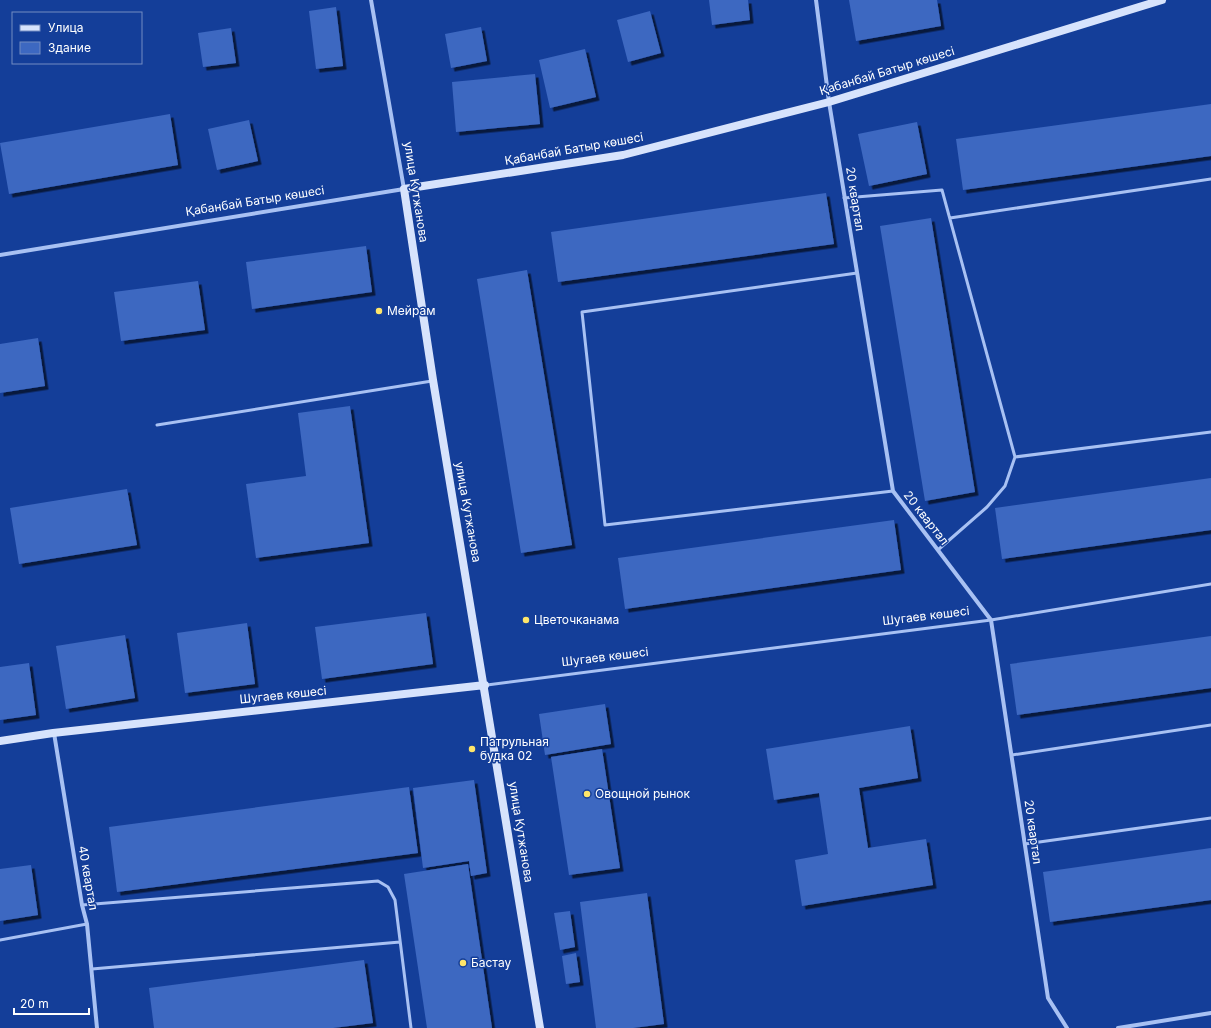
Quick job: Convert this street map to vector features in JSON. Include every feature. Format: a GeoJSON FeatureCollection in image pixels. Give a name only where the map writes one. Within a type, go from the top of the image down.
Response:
{"type":"FeatureCollection","features":[{"type":"Feature","properties":{"kind":"main road","name":"Қабанбай Батыр көшесі"},"geometry":{"type":"LineString","coordinates":[[404,189],[623,155],[829,102],[1162,0]]}},
{"type":"Feature","properties":{"kind":"main road","name":"улица Кутжанова"},"geometry":{"type":"LineString","coordinates":[[404,189],[433,380],[485,685],[540,1028]]}},
{"type":"Feature","properties":{"kind":"main road","name":"Шугаев көшесі"},"geometry":{"type":"LineString","coordinates":[[0,741],[54,733],[485,685]]}},
{"type":"Feature","properties":{"kind":"street","name":"улица Кутжанова"},"geometry":{"type":"LineString","coordinates":[[371,0],[404,189]]}},
{"type":"Feature","properties":{"kind":"street","name":"20 квартал"},"geometry":{"type":"LineString","coordinates":[[816,0],[829,102],[844,198],[893,491],[991,620],[1048,998],[1067,1028]]}},
{"type":"Feature","properties":{"kind":"street","name":"Қабанбай Батыр көшесі"},"geometry":{"type":"LineString","coordinates":[[0,255],[404,189]]}},
{"type":"Feature","properties":{"kind":"street","name":"40 квартал"},"geometry":{"type":"LineString","coordinates":[[54,733],[82,905],[87,924],[98,1028]]}},
{"type":"Feature","properties":{"kind":"street"},"geometry":{"type":"LineString","coordinates":[[1118,1028],[1211,1013]]}},
{"type":"Feature","properties":{"kind":"lane"},"geometry":{"type":"LineString","coordinates":[[950,218],[1211,179]]}},
{"type":"Feature","properties":{"kind":"lane"},"geometry":{"type":"LineString","coordinates":[[844,198],[942,190],[1015,457],[1005,486],[987,507],[938,549]]}},
{"type":"Feature","properties":{"kind":"lane"},"geometry":{"type":"LineString","coordinates":[[857,273],[582,312],[605,525],[893,491]]}},
{"type":"Feature","properties":{"kind":"lane"},"geometry":{"type":"LineString","coordinates":[[157,425],[433,380]]}},
{"type":"Feature","properties":{"kind":"lane"},"geometry":{"type":"LineString","coordinates":[[1015,457],[1211,432]]}},
{"type":"Feature","properties":{"kind":"lane","name":"Шугаев көшесі"},"geometry":{"type":"LineString","coordinates":[[485,685],[991,620],[1211,584]]}},
{"type":"Feature","properties":{"kind":"lane"},"geometry":{"type":"LineString","coordinates":[[1012,755],[1211,725]]}},
{"type":"Feature","properties":{"kind":"lane"},"geometry":{"type":"LineString","coordinates":[[1024,844],[1211,818]]}},
{"type":"Feature","properties":{"kind":"lane"},"geometry":{"type":"LineString","coordinates":[[82,905],[378,881],[388,887],[395,900],[411,1028]]}},
{"type":"Feature","properties":{"kind":"lane"},"geometry":{"type":"LineString","coordinates":[[0,940],[87,924]]}},
{"type":"Feature","properties":{"kind":"lane"},"geometry":{"type":"LineString","coordinates":[[92,969],[400,942]]}},
{"type":"Feature","properties":{"kind":"building"},"geometry":{"type":"Polygon","coordinates":[[[709,0],[748,0],[750,20],[712,25],[709,0]]]}},
{"type":"Feature","properties":{"kind":"building"},"geometry":{"type":"Polygon","coordinates":[[[849,0],[937,0],[941,26],[856,41],[849,0]]]}},
{"type":"Feature","properties":{"kind":"building"},"geometry":{"type":"Polygon","coordinates":[[[336,7],[343,66],[316,69],[309,11],[336,7]]]}},
{"type":"Feature","properties":{"kind":"building"},"geometry":{"type":"Polygon","coordinates":[[[650,11],[661,53],[628,62],[617,20],[650,11]]]}},
{"type":"Feature","properties":{"kind":"building"},"geometry":{"type":"Polygon","coordinates":[[[481,27],[487,61],[451,68],[445,34],[481,27]]]}},
{"type":"Feature","properties":{"kind":"building"},"geometry":{"type":"Polygon","coordinates":[[[231,28],[236,63],[203,67],[198,33],[231,28]]]}},
{"type":"Feature","properties":{"kind":"building"},"geometry":{"type":"Polygon","coordinates":[[[585,49],[596,97],[550,108],[539,60],[585,49]]]}},
{"type":"Feature","properties":{"kind":"building"},"geometry":{"type":"Polygon","coordinates":[[[535,74],[540,124],[456,132],[452,82],[535,74]]]}},
{"type":"Feature","properties":{"kind":"building"},"geometry":{"type":"Polygon","coordinates":[[[1211,104],[1211,156],[963,190],[956,139],[1211,104]]]}},
{"type":"Feature","properties":{"kind":"building"},"geometry":{"type":"Polygon","coordinates":[[[170,114],[178,165],[9,194],[0,143],[170,114]]]}},
{"type":"Feature","properties":{"kind":"building"},"geometry":{"type":"Polygon","coordinates":[[[249,120],[258,161],[217,170],[208,129],[249,120]]]}},
{"type":"Feature","properties":{"kind":"building"},"geometry":{"type":"Polygon","coordinates":[[[917,122],[927,174],[869,186],[858,134],[917,122]]]}},
{"type":"Feature","properties":{"kind":"building"},"geometry":{"type":"Polygon","coordinates":[[[826,193],[834,244],[558,282],[551,232],[826,193]]]}},
{"type":"Feature","properties":{"kind":"building"},"geometry":{"type":"Polygon","coordinates":[[[931,218],[975,492],[925,501],[880,226],[931,218]]]}},
{"type":"Feature","properties":{"kind":"building"},"geometry":{"type":"Polygon","coordinates":[[[366,246],[372,292],[252,309],[246,262],[366,246]]]}},
{"type":"Feature","properties":{"kind":"building"},"geometry":{"type":"Polygon","coordinates":[[[527,270],[572,545],[521,553],[477,279],[527,270]]]}},
{"type":"Feature","properties":{"kind":"building"},"geometry":{"type":"Polygon","coordinates":[[[198,281],[205,330],[121,341],[114,292],[198,281]]]}},
{"type":"Feature","properties":{"kind":"building"},"geometry":{"type":"Polygon","coordinates":[[[38,338],[45,386],[0,393],[0,344],[38,338]]]}},
{"type":"Feature","properties":{"kind":"building"},"geometry":{"type":"Polygon","coordinates":[[[350,406],[369,543],[256,558],[246,484],[306,476],[298,413],[350,406]]]}},
{"type":"Feature","properties":{"kind":"building"},"geometry":{"type":"Polygon","coordinates":[[[1211,478],[1211,530],[1002,559],[995,508],[1211,478]]]}},
{"type":"Feature","properties":{"kind":"building"},"geometry":{"type":"Polygon","coordinates":[[[127,489],[137,545],[19,564],[10,508],[127,489]]]}},
{"type":"Feature","properties":{"kind":"building"},"geometry":{"type":"Polygon","coordinates":[[[894,520],[901,570],[625,609],[618,558],[894,520]]]}},
{"type":"Feature","properties":{"kind":"building"},"geometry":{"type":"Polygon","coordinates":[[[426,613],[433,664],[322,679],[315,627],[426,613]]]}},
{"type":"Feature","properties":{"kind":"building"},"geometry":{"type":"Polygon","coordinates":[[[247,623],[255,684],[185,693],[177,633],[247,623]]]}},
{"type":"Feature","properties":{"kind":"building"},"geometry":{"type":"Polygon","coordinates":[[[125,635],[135,698],[66,709],[56,646],[125,635]]]}},
{"type":"Feature","properties":{"kind":"building"},"geometry":{"type":"Polygon","coordinates":[[[1211,636],[1211,688],[1017,715],[1010,664],[1211,636]]]}},
{"type":"Feature","properties":{"kind":"building"},"geometry":{"type":"Polygon","coordinates":[[[29,663],[36,715],[0,720],[0,667],[29,663]]]}},
{"type":"Feature","properties":{"kind":"building"},"geometry":{"type":"Polygon","coordinates":[[[605,704],[611,744],[545,755],[539,714],[605,704]]]}},
{"type":"Feature","properties":{"kind":"building"},"geometry":{"type":"Polygon","coordinates":[[[910,726],[918,778],[859,788],[868,848],[926,839],[933,885],[802,906],[795,860],[828,854],[819,793],[774,800],[766,749],[910,726]]]}},
{"type":"Feature","properties":{"kind":"building"},"geometry":{"type":"Polygon","coordinates":[[[602,749],[620,868],[569,875],[551,757],[602,749]]]}},
{"type":"Feature","properties":{"kind":"building"},"geometry":{"type":"Polygon","coordinates":[[[474,780],[487,873],[471,876],[469,861],[423,868],[413,788],[474,780]]]}},
{"type":"Feature","properties":{"kind":"building"},"geometry":{"type":"Polygon","coordinates":[[[409,787],[418,853],[117,892],[109,827],[409,787]]]}},
{"type":"Feature","properties":{"kind":"building"},"geometry":{"type":"Polygon","coordinates":[[[1211,848],[1211,900],[1050,922],[1043,872],[1211,848]]]}},
{"type":"Feature","properties":{"kind":"building"},"geometry":{"type":"Polygon","coordinates":[[[468,864],[492,1028],[427,1028],[404,874],[468,864]]]}},
{"type":"Feature","properties":{"kind":"building"},"geometry":{"type":"Polygon","coordinates":[[[31,865],[38,915],[0,921],[0,869],[31,865]]]}},
{"type":"Feature","properties":{"kind":"building"},"geometry":{"type":"Polygon","coordinates":[[[647,893],[664,1024],[633,1028],[596,1028],[580,902],[647,893]]]}},
{"type":"Feature","properties":{"kind":"building"},"geometry":{"type":"Polygon","coordinates":[[[570,911],[575,947],[560,950],[554,913],[570,911]]]}},
{"type":"Feature","properties":{"kind":"building"},"geometry":{"type":"Polygon","coordinates":[[[576,953],[580,982],[566,984],[562,956],[576,953]]]}},
{"type":"Feature","properties":{"kind":"building"},"geometry":{"type":"Polygon","coordinates":[[[364,960],[373,1023],[333,1028],[154,1028],[149,988],[364,960]]]}},
{"type":"Feature","properties":{"kind":"place","name":"Мейрам"},"geometry":{"type":"Point","coordinates":[379,311]}},
{"type":"Feature","properties":{"kind":"place","name":"Цветочканама"},"geometry":{"type":"Point","coordinates":[526,620]}},
{"type":"Feature","properties":{"kind":"place","name":"Патрульная будка 02"},"geometry":{"type":"Point","coordinates":[472,749]}},
{"type":"Feature","properties":{"kind":"place","name":"Овощной рынок"},"geometry":{"type":"Point","coordinates":[587,794]}},
{"type":"Feature","properties":{"kind":"place","name":"Бастау"},"geometry":{"type":"Point","coordinates":[463,963]}}]}
